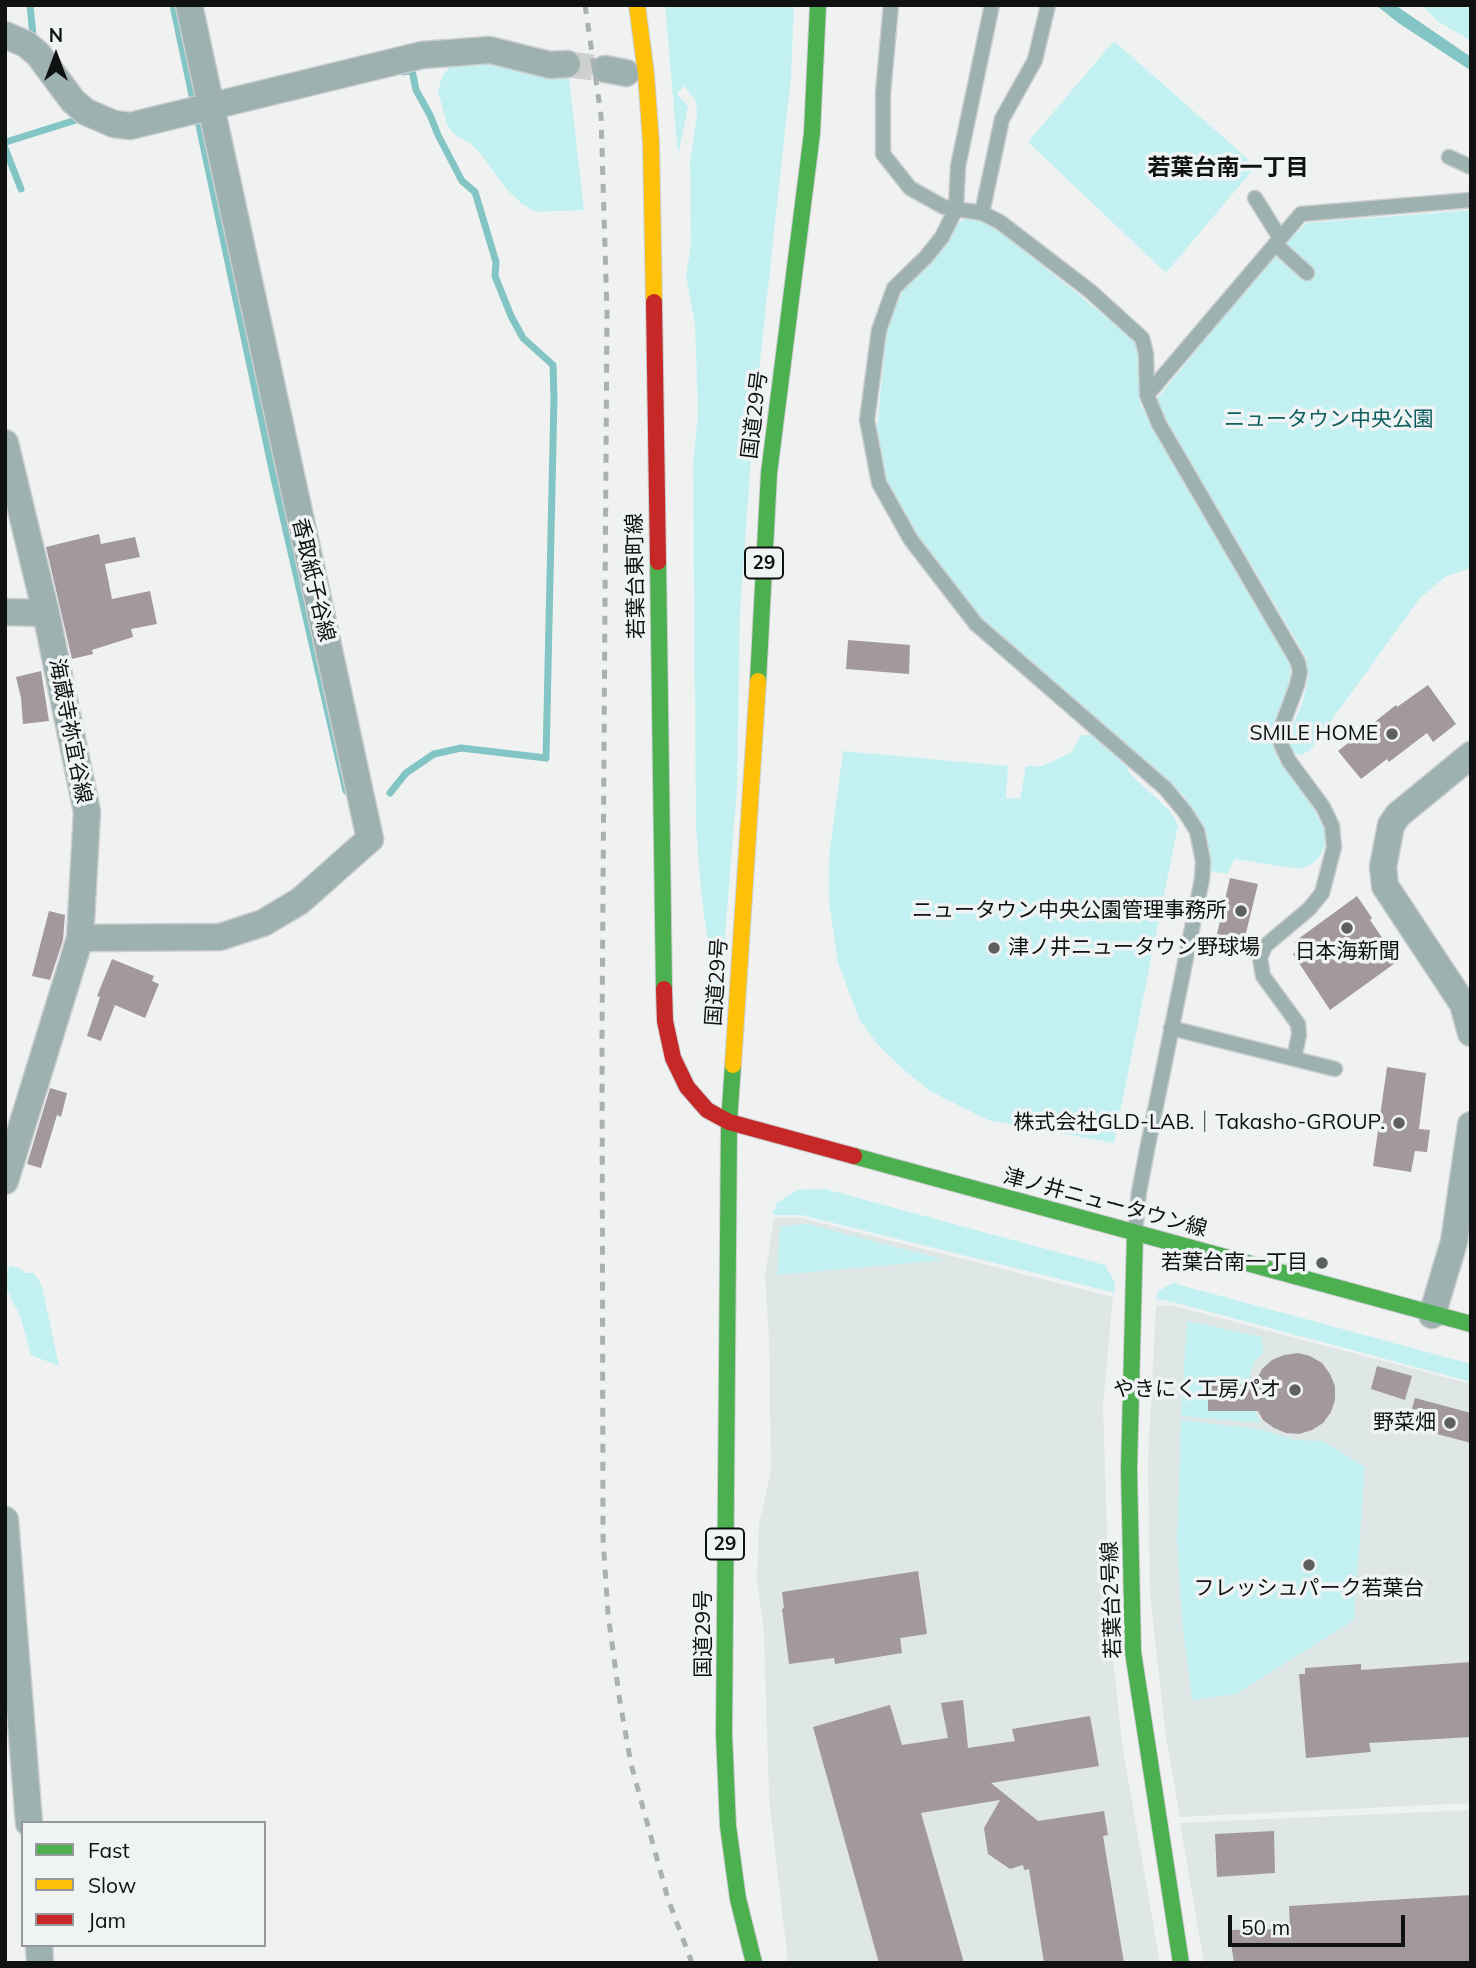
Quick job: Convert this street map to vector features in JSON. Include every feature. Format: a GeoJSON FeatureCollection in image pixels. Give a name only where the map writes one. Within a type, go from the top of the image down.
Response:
{"type":"FeatureCollection","features":[{"type":"Feature","properties":{"kind":"main road","name":"若葉台東町線"},"geometry":{"type":"LineString","coordinates":[[637,5],[651,143],[666,1021],[673,1058],[687,1087],[707,1110],[729,1122]]}},
{"type":"Feature","properties":{"kind":"main road","name":"国道29号"},"geometry":{"type":"LineString","coordinates":[[754,1963],[738,1899],[728,1826],[724,1734],[729,1122],[755,736],[769,472],[812,133],[818,5]]}},
{"type":"Feature","properties":{"kind":"main road","name":"津ノ井ニュータウン線"},"geometry":{"type":"LineString","coordinates":[[729,1122],[1471,1324]]}},
{"type":"Feature","properties":{"kind":"main road","name":"若葉台2号線"},"geometry":{"type":"LineString","coordinates":[[1135,1233],[1129,1470],[1133,1652],[1181,1963]]}},
{"type":"Feature","properties":{"kind":"street","name":"香取紙子谷線"},"geometry":{"type":"LineString","coordinates":[[80,938],[220,937],[263,923],[300,901],[370,839],[189,5]]}},
{"type":"Feature","properties":{"kind":"street"},"geometry":{"type":"LineString","coordinates":[[5,35],[26,44],[38,54],[80,107],[114,124],[130,125],[422,55],[490,50],[550,65],[566,64]]}},
{"type":"Feature","properties":{"kind":"street","name":"海蔵寺祢宜谷線"},"geometry":{"type":"LineString","coordinates":[[5,443],[46,612],[87,812],[80,938],[5,1181]]}},
{"type":"Feature","properties":{"kind":"street"},"geometry":{"type":"LineString","coordinates":[[5,612],[46,612]]}},
{"type":"Feature","properties":{"kind":"street"},"geometry":{"type":"LineString","coordinates":[[1471,755],[1398,815],[1391,825],[1383,867],[1385,886],[1467,1002],[1471,1033]]}},
{"type":"Feature","properties":{"kind":"street"},"geometry":{"type":"LineString","coordinates":[[1432,1315],[1454,1242],[1471,1125]]}},
{"type":"Feature","properties":{"kind":"street"},"geometry":{"type":"LineString","coordinates":[[5,1520],[29,1821]]}},
{"type":"Feature","properties":{"kind":"lane"},"geometry":{"type":"LineString","coordinates":[[891,5],[883,93],[883,154],[910,188],[944,207],[982,213],[1000,222],[1090,291],[1142,338],[1146,354],[1147,395],[1159,424],[1298,662],[1300,672],[1280,731],[1281,744],[1289,761],[1323,807],[1332,826],[1335,847],[1322,893],[1309,909],[1265,946],[1260,958],[1263,976],[1298,1024],[1299,1035],[1293,1058]]}},
{"type":"Feature","properties":{"kind":"lane"},"geometry":{"type":"LineString","coordinates":[[992,5],[958,166],[956,209],[942,237],[894,288],[879,330],[867,421],[879,484],[911,540],[976,624],[1165,788],[1185,812],[1196,831],[1203,861],[1202,879],[1139,1192],[1135,1233]]}},
{"type":"Feature","properties":{"kind":"lane"},"geometry":{"type":"LineString","coordinates":[[982,213],[1002,119],[1035,60],[1048,5]]}},
{"type":"Feature","properties":{"kind":"lane"},"geometry":{"type":"LineString","coordinates":[[1449,157],[1471,167]]}},
{"type":"Feature","properties":{"kind":"lane"},"geometry":{"type":"LineString","coordinates":[[1255,198],[1278,241],[1307,273]]}},
{"type":"Feature","properties":{"kind":"lane"},"geometry":{"type":"LineString","coordinates":[[1147,395],[1301,214],[1471,200]]}},
{"type":"Feature","properties":{"kind":"lane"},"geometry":{"type":"LineString","coordinates":[[1171,1028],[1335,1069]]}},
{"type":"Feature","properties":{"kind":"shaded area"},"geometry":{"type":"Polygon","coordinates":[[[1376,5],[1395,5],[1471,57],[1470,70],[1397,22],[1376,5]]]}},
{"type":"Feature","properties":{"kind":"shaded area"},"geometry":{"type":"Polygon","coordinates":[[[774,1218],[802,1218],[1113,1297],[1103,1405],[1110,1632],[1123,1750],[1160,1963],[788,1963],[769,1798],[764,1632],[757,1581],[759,1524],[771,1471],[765,1276],[774,1218]]]}},
{"type":"Feature","properties":{"kind":"shaded area","name":"フレッシュパーク若葉台"},"geometry":{"type":"Polygon","coordinates":[[[1156,1305],[1174,1306],[1471,1384],[1471,1803],[1180,1817],[1166,1738],[1150,1595],[1148,1461],[1156,1305]]]}},
{"type":"Feature","properties":{"kind":"shaded area"},"geometry":{"type":"Polygon","coordinates":[[[1471,1810],[1471,1963],[1204,1963],[1180,1823],[1471,1810]]]}},
{"type":"Feature","properties":{"kind":"green space"},"geometry":{"type":"Polygon","coordinates":[[[665,5],[794,5],[791,77],[754,416],[740,611],[737,788],[718,1021],[701,892],[696,828],[693,463],[698,413],[695,324],[686,275],[691,246],[690,162],[697,115],[696,101],[684,86],[677,93],[688,107],[678,155],[665,5]]]}},
{"type":"Feature","properties":{"kind":"green space"},"geometry":{"type":"Polygon","coordinates":[[[1422,5],[1471,5],[1471,41],[1436,20],[1422,5]]]}},
{"type":"Feature","properties":{"kind":"green space"},"geometry":{"type":"Polygon","coordinates":[[[1114,41],[1256,166],[1166,273],[1028,142],[1114,41]]]}},
{"type":"Feature","properties":{"kind":"green space"},"geometry":{"type":"Polygon","coordinates":[[[464,55],[568,69],[584,210],[536,212],[522,204],[506,189],[480,153],[454,134],[447,125],[438,91],[442,77],[454,61],[464,55]]]}},
{"type":"Feature","properties":{"kind":"green space","name":"ニュータウン中央公園"},"geometry":{"type":"Polygon","coordinates":[[[1471,210],[1471,568],[1445,577],[1420,598],[1310,750],[1302,755],[1291,752],[1287,738],[1302,704],[1309,676],[1306,657],[1156,400],[1276,252],[1307,223],[1471,210]]]}},
{"type":"Feature","properties":{"kind":"green space"},"geometry":{"type":"Polygon","coordinates":[[[967,217],[979,218],[991,224],[1136,341],[1141,406],[1290,663],[1291,676],[1273,734],[1276,753],[1312,805],[1328,837],[1321,855],[1313,863],[1300,869],[1234,859],[1228,874],[1209,871],[1206,836],[1184,796],[982,622],[904,520],[882,474],[879,456],[877,429],[887,327],[904,287],[954,226],[967,217]]]}},
{"type":"Feature","properties":{"kind":"green space","name":"津ノ井ニュータウン野球場"},"geometry":{"type":"Polygon","coordinates":[[[1082,735],[1091,735],[1126,766],[1131,775],[1170,811],[1178,825],[1114,1143],[988,1120],[930,1091],[903,1069],[878,1045],[860,1021],[838,963],[829,902],[829,858],[843,751],[1008,766],[1006,798],[1020,799],[1026,766],[1042,766],[1070,753],[1082,735]]]}},
{"type":"Feature","properties":{"kind":"green space"},"geometry":{"type":"Polygon","coordinates":[[[825,1189],[1105,1265],[1115,1283],[1115,1293],[801,1215],[772,1215],[777,1203],[797,1190],[825,1189]]]}},
{"type":"Feature","properties":{"kind":"green space"},"geometry":{"type":"Polygon","coordinates":[[[808,1224],[945,1260],[777,1275],[780,1226],[808,1224]]]}},
{"type":"Feature","properties":{"kind":"green space"},"geometry":{"type":"Polygon","coordinates":[[[11,1266],[26,1273],[34,1273],[42,1286],[59,1366],[31,1355],[20,1316],[5,1286],[5,1272],[11,1266]]]}},
{"type":"Feature","properties":{"kind":"green space"},"geometry":{"type":"Polygon","coordinates":[[[1173,1283],[1471,1364],[1471,1382],[1156,1299],[1158,1291],[1173,1283]]]}},
{"type":"Feature","properties":{"kind":"green space"},"geometry":{"type":"Polygon","coordinates":[[[1187,1321],[1262,1337],[1263,1354],[1255,1360],[1249,1379],[1253,1408],[1261,1423],[1181,1416],[1187,1321]]]}},
{"type":"Feature","properties":{"kind":"green space"},"geometry":{"type":"Polygon","coordinates":[[[1181,1420],[1259,1429],[1295,1440],[1323,1441],[1365,1467],[1354,1620],[1236,1694],[1192,1700],[1182,1621],[1177,1541],[1181,1420]]]}},
{"type":"Feature","properties":{"kind":"building"},"geometry":{"type":"Polygon","coordinates":[[[99,534],[101,544],[135,537],[140,557],[105,564],[112,599],[150,591],[157,624],[131,629],[133,637],[92,650],[93,654],[72,659],[46,547],[99,534]]]}},
{"type":"Feature","properties":{"kind":"building"},"geometry":{"type":"Polygon","coordinates":[[[848,640],[910,645],[909,674],[846,669],[848,640]]]}},
{"type":"Feature","properties":{"kind":"building"},"geometry":{"type":"Polygon","coordinates":[[[41,671],[49,721],[23,724],[16,677],[41,671]]]}},
{"type":"Feature","properties":{"kind":"building"},"geometry":{"type":"Polygon","coordinates":[[[1428,685],[1456,724],[1433,742],[1427,733],[1361,779],[1338,751],[1396,705],[1397,707],[1428,685]]]}},
{"type":"Feature","properties":{"kind":"building","name":"ニュータウン中央公園管理事務所"},"geometry":{"type":"Polygon","coordinates":[[[1230,878],[1258,884],[1244,941],[1217,934],[1230,878]]]}},
{"type":"Feature","properties":{"kind":"building"},"geometry":{"type":"Polygon","coordinates":[[[1357,896],[1398,961],[1330,1010],[1293,954],[1299,949],[1294,942],[1357,896]]]}},
{"type":"Feature","properties":{"kind":"building"},"geometry":{"type":"Polygon","coordinates":[[[49,911],[65,915],[63,940],[50,980],[32,976],[49,911]]]}},
{"type":"Feature","properties":{"kind":"building"},"geometry":{"type":"Polygon","coordinates":[[[112,959],[154,976],[152,981],[159,984],[145,1018],[115,1005],[101,1041],[87,1036],[100,997],[97,996],[112,959]]]}},
{"type":"Feature","properties":{"kind":"building","name":"株式会社GLD-LAB.｜Takasho-GROUP."},"geometry":{"type":"Polygon","coordinates":[[[1387,1067],[1426,1073],[1419,1129],[1430,1130],[1427,1152],[1415,1151],[1411,1172],[1373,1166],[1387,1067]]]}},
{"type":"Feature","properties":{"kind":"building"},"geometry":{"type":"Polygon","coordinates":[[[50,1088],[67,1093],[61,1117],[57,1115],[41,1168],[27,1164],[50,1088]]]}},
{"type":"Feature","properties":{"kind":"building","name":"やきにく工房パオ"},"geometry":{"type":"Polygon","coordinates":[[[1298,1353],[1322,1363],[1335,1386],[1335,1400],[1323,1423],[1299,1434],[1286,1433],[1263,1420],[1258,1411],[1208,1411],[1208,1385],[1254,1385],[1262,1369],[1272,1360],[1298,1353]]]}},
{"type":"Feature","properties":{"kind":"building"},"geometry":{"type":"Polygon","coordinates":[[[1377,1366],[1412,1376],[1405,1400],[1371,1389],[1377,1366]]]}},
{"type":"Feature","properties":{"kind":"building"},"geometry":{"type":"Polygon","coordinates":[[[1415,1398],[1471,1413],[1471,1443],[1407,1426],[1415,1398]]]}},
{"type":"Feature","properties":{"kind":"building"},"geometry":{"type":"Polygon","coordinates":[[[918,1571],[927,1634],[900,1638],[902,1653],[835,1664],[834,1658],[789,1664],[782,1592],[918,1571]]]}},
{"type":"Feature","properties":{"kind":"building"},"geometry":{"type":"Polygon","coordinates":[[[1471,1662],[1471,1737],[1369,1743],[1371,1752],[1306,1758],[1299,1674],[1305,1674],[1305,1668],[1361,1664],[1361,1670],[1471,1662]]]}},
{"type":"Feature","properties":{"kind":"building"},"geometry":{"type":"Polygon","coordinates":[[[963,1700],[968,1748],[1015,1741],[1012,1729],[1090,1716],[1099,1766],[991,1783],[1038,1821],[1104,1811],[1108,1835],[1103,1836],[1124,1963],[1044,1963],[1029,1869],[1024,1870],[1023,1865],[1010,1869],[988,1854],[984,1828],[1000,1800],[921,1813],[964,1963],[879,1963],[813,1727],[890,1705],[902,1745],[948,1738],[941,1703],[963,1700]]]}},
{"type":"Feature","properties":{"kind":"building"},"geometry":{"type":"Polygon","coordinates":[[[1274,1831],[1275,1873],[1217,1877],[1215,1834],[1274,1831]]]}},
{"type":"Feature","properties":{"kind":"building"},"geometry":{"type":"Polygon","coordinates":[[[1471,1895],[1471,1963],[1234,1963],[1229,1930],[1290,1929],[1289,1906],[1471,1895]]]}},
{"type":"Feature","properties":{"kind":"waterway"},"geometry":{"type":"LineString","coordinates":[[30,5],[33,36],[36,39]]}},
{"type":"Feature","properties":{"kind":"waterway"},"geometry":{"type":"LineString","coordinates":[[173,5],[194,105]]}},
{"type":"Feature","properties":{"kind":"waterway"},"geometry":{"type":"LineString","coordinates":[[390,793],[406,773],[434,754],[461,748],[546,758],[554,398],[553,365],[523,338],[495,276],[496,262],[475,192],[462,181],[438,135],[416,90],[412,70],[403,72]]}},
{"type":"Feature","properties":{"kind":"waterway"},"geometry":{"type":"LineString","coordinates":[[197,116],[273,474],[346,791]]}},
{"type":"Feature","properties":{"kind":"waterway"},"geometry":{"type":"LineString","coordinates":[[6,142],[76,120]]}},
{"type":"Feature","properties":{"kind":"waterway"},"geometry":{"type":"LineString","coordinates":[[5,148],[21,189]]}},
{"type":"Feature","properties":{"kind":"tunnel"},"geometry":{"type":"LineString","coordinates":[[567,64],[605,69]]}},
{"type":"Feature","properties":{"kind":"railway"},"geometry":{"type":"LineString","coordinates":[[585,5],[601,115],[607,313],[602,1038],[603,1538],[608,1614],[631,1764],[668,1899],[692,1963]]}},
{"type":"Feature","properties":{"kind":"traffic: fast"},"geometry":{"type":"LineString","coordinates":[[758,681],[769,473],[812,133],[818,5]]}},
{"type":"Feature","properties":{"kind":"traffic: fast"},"geometry":{"type":"LineString","coordinates":[[658,562],[664,989]]}},
{"type":"Feature","properties":{"kind":"traffic: fast"},"geometry":{"type":"LineString","coordinates":[[733,1065],[729,1122],[724,1734],[728,1826],[738,1899],[754,1963]]}},
{"type":"Feature","properties":{"kind":"traffic: fast"},"geometry":{"type":"LineString","coordinates":[[854,1156],[1471,1324]]}},
{"type":"Feature","properties":{"kind":"traffic: fast"},"geometry":{"type":"LineString","coordinates":[[1135,1233],[1129,1470],[1133,1652],[1181,1963]]}},
{"type":"Feature","properties":{"kind":"traffic: slow"},"geometry":{"type":"LineString","coordinates":[[637,5],[651,143],[654,302]]}},
{"type":"Feature","properties":{"kind":"traffic: slow"},"geometry":{"type":"LineString","coordinates":[[733,1065],[758,681]]}},
{"type":"Feature","properties":{"kind":"traffic: jam"},"geometry":{"type":"LineString","coordinates":[[654,302],[658,562]]}},
{"type":"Feature","properties":{"kind":"traffic: jam"},"geometry":{"type":"LineString","coordinates":[[664,989],[665,1021],[673,1058],[687,1087],[707,1110],[729,1122],[854,1156]]}},
{"type":"Feature","properties":{"kind":"place","name":"SMILE HOME"},"geometry":{"type":"Point","coordinates":[1392,734]}},
{"type":"Feature","properties":{"kind":"place","name":"ニュータウン中央公園管理事務所"},"geometry":{"type":"Point","coordinates":[1241,911]}},
{"type":"Feature","properties":{"kind":"place","name":"日本海新聞"},"geometry":{"type":"Point","coordinates":[1347,928]}},
{"type":"Feature","properties":{"kind":"place","name":"津ノ井ニュータウン野球場"},"geometry":{"type":"Point","coordinates":[994,948]}},
{"type":"Feature","properties":{"kind":"place","name":"株式会社GLD-LAB.｜Takasho-GROUP."},"geometry":{"type":"Point","coordinates":[1399,1123]}},
{"type":"Feature","properties":{"kind":"place","name":"若葉台南一丁目"},"geometry":{"type":"Point","coordinates":[1322,1263]}},
{"type":"Feature","properties":{"kind":"place","name":"やきにく工房パオ"},"geometry":{"type":"Point","coordinates":[1295,1390]}},
{"type":"Feature","properties":{"kind":"place","name":"野菜畑"},"geometry":{"type":"Point","coordinates":[1450,1423]}},
{"type":"Feature","properties":{"kind":"place","name":"フレッシュパーク若葉台"},"geometry":{"type":"Point","coordinates":[1309,1565]}},
{"type":"Feature","properties":{"kind":"district","name":"若葉台南一丁目"},"geometry":{"type":"Point","coordinates":[1228,168]}}]}
